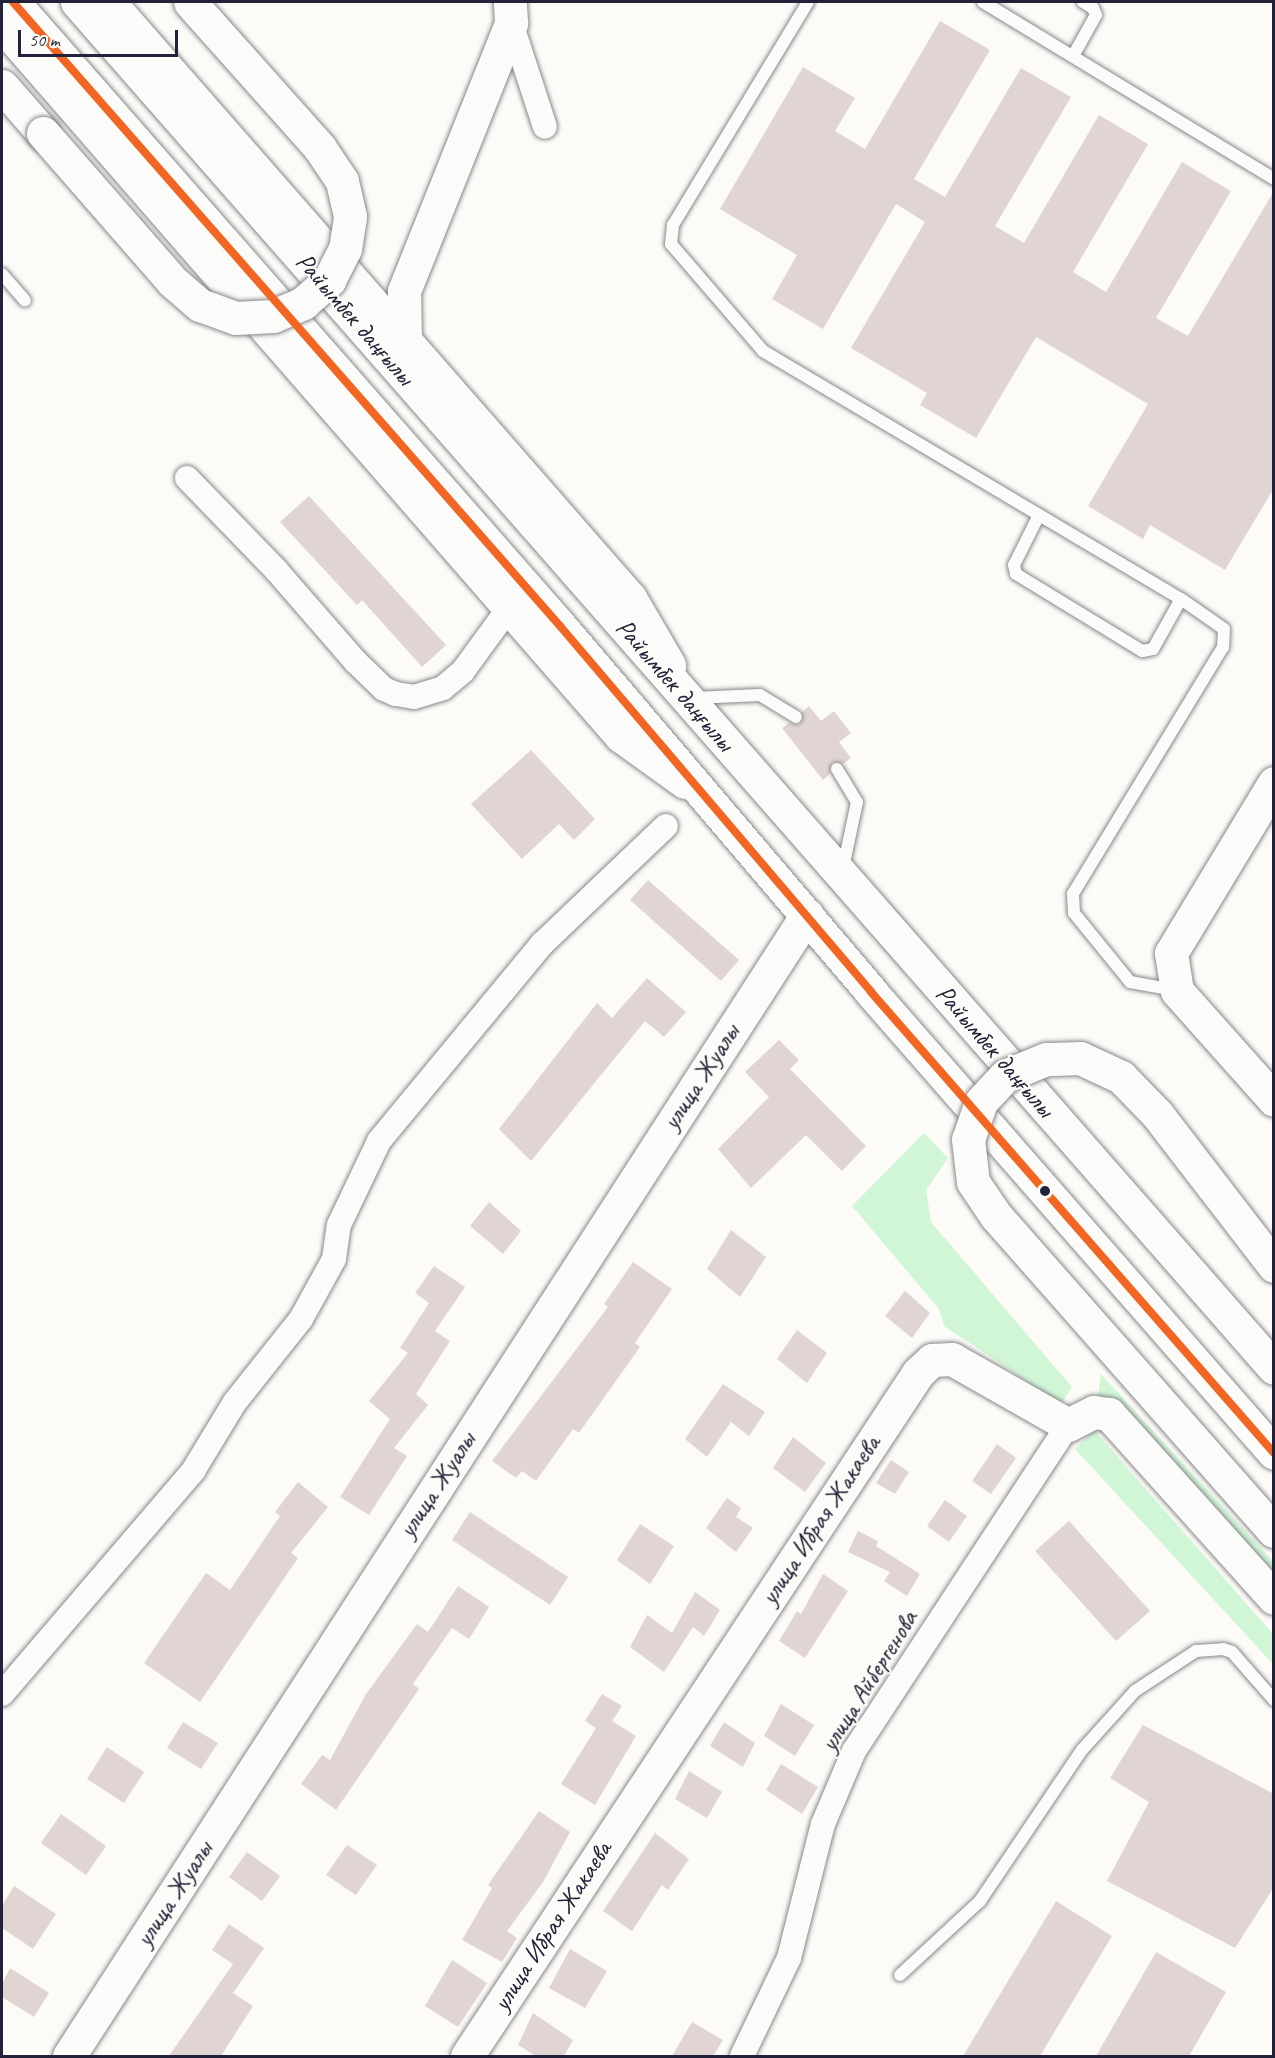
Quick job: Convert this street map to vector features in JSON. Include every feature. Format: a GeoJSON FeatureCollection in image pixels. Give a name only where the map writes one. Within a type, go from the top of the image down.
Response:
{"type":"FeatureCollection","features":[{"type":"Feature","properties":{"kind":"main road","name":"Райымбек даңғылы"},"geometry":{"type":"LineString","coordinates":[[13,2],[1274,1453]]}},
{"type":"Feature","properties":{"kind":"main road","name":"Райымбек даңғылы"},"geometry":{"type":"LineString","coordinates":[[77,2],[1274,1368]]}},
{"type":"Feature","properties":{"kind":"main road"},"geometry":{"type":"LineString","coordinates":[[109,2],[630,598],[687,698]]}},
{"type":"Feature","properties":{"kind":"main road"},"geometry":{"type":"LineString","coordinates":[[2,86],[172,281],[200,305],[236,318],[273,316],[303,303],[329,280],[345,249],[350,216],[342,181],[320,148],[190,2]]}},
{"type":"Feature","properties":{"kind":"main road"},"geometry":{"type":"LineString","coordinates":[[405,341],[404,291],[510,12]]}},
{"type":"Feature","properties":{"kind":"main road"},"geometry":{"type":"LineString","coordinates":[[2,25],[621,736],[703,795]]}},
{"type":"Feature","properties":{"kind":"main road"},"geometry":{"type":"LineString","coordinates":[[359,288],[393,279],[414,265]]}},
{"type":"Feature","properties":{"kind":"main road"},"geometry":{"type":"LineString","coordinates":[[1274,783],[1171,953],[1177,991],[1274,1100]]}},
{"type":"Feature","properties":{"kind":"main road","name":"улица Жуалы"},"geometry":{"type":"LineString","coordinates":[[69,2056],[807,915]]}},
{"type":"Feature","properties":{"kind":"main road"},"geometry":{"type":"LineString","coordinates":[[1274,1266],[1157,1114],[1121,1077],[1080,1058],[1046,1059],[1005,1077],[981,1102],[968,1139],[973,1182],[996,1216],[1274,1531]]}},
{"type":"Feature","properties":{"kind":"main road","name":"улица Ибрая Жакаева"},"geometry":{"type":"LineString","coordinates":[[467,2056],[918,1372],[932,1360],[952,1359],[1068,1425]]}},
{"type":"Feature","properties":{"kind":"main road"},"geometry":{"type":"LineString","coordinates":[[1068,1425],[1095,1412],[1109,1414],[1274,1598]]}},
{"type":"Feature","properties":{"kind":"street"},"geometry":{"type":"LineString","coordinates":[[510,12],[544,127]]}},
{"type":"Feature","properties":{"kind":"street"},"geometry":{"type":"LineString","coordinates":[[187,478],[276,570],[384,689],[414,697],[442,688],[463,671],[509,608]]}},
{"type":"Feature","properties":{"kind":"street"},"geometry":{"type":"LineString","coordinates":[[2,1694],[192,1471],[235,1402],[301,1319],[334,1259],[339,1225],[379,1142],[542,944],[666,826]]}},
{"type":"Feature","properties":{"kind":"street","name":"улица Айбергенова"},"geometry":{"type":"LineString","coordinates":[[742,2056],[789,1958],[823,1824],[854,1751],[1068,1425]]}},
{"type":"Feature","properties":{"kind":"lane"},"geometry":{"type":"LineString","coordinates":[[808,2],[673,225],[671,244],[763,351],[1181,599],[1224,629],[1223,647],[1073,894],[1074,913],[1130,982],[1177,991]]}},
{"type":"Feature","properties":{"kind":"lane"},"geometry":{"type":"LineString","coordinates":[[982,2],[1274,179]]}},
{"type":"Feature","properties":{"kind":"lane"},"geometry":{"type":"LineString","coordinates":[[1072,56],[1096,15],[1093,8],[1083,2]]}},
{"type":"Feature","properties":{"kind":"lane"},"geometry":{"type":"LineString","coordinates":[[2,274],[25,300]]}},
{"type":"Feature","properties":{"kind":"lane"},"geometry":{"type":"LineString","coordinates":[[1039,515],[1014,565],[1016,574],[1142,651],[1153,649],[1181,599]]}},
{"type":"Feature","properties":{"kind":"lane"},"geometry":{"type":"LineString","coordinates":[[687,698],[760,695],[796,717]]}},
{"type":"Feature","properties":{"kind":"lane"},"geometry":{"type":"LineString","coordinates":[[837,769],[857,802],[842,875]]}},
{"type":"Feature","properties":{"kind":"lane"},"geometry":{"type":"LineString","coordinates":[[900,1975],[980,1901],[1082,1750],[1135,1691],[1196,1651],[1214,1648],[1232,1652],[1274,1700]]}},
{"type":"Feature","properties":{"kind":"green space"},"geometry":{"type":"Polygon","coordinates":[[[924,1133],[948,1158],[926,1190],[931,1222],[1072,1387],[1061,1404],[944,1326],[939,1309],[852,1206],[924,1133]]]}},
{"type":"Feature","properties":{"kind":"green space"},"geometry":{"type":"Polygon","coordinates":[[[1101,1374],[1273,1561],[1273,1572],[1120,1404],[1098,1396],[1101,1374]]]}},
{"type":"Feature","properties":{"kind":"green space"},"geometry":{"type":"Polygon","coordinates":[[[1094,1430],[1273,1634],[1273,1664],[1075,1449],[1094,1430]]]}},
{"type":"Feature","properties":{"kind":"building"},"geometry":{"type":"Polygon","coordinates":[[[940,21],[990,50],[914,179],[945,197],[1021,68],[1071,97],[995,226],[1024,243],[1099,115],[1148,144],[1073,272],[1106,292],[1182,162],[1231,191],[1156,318],[1188,336],[1274,191],[1274,488],[1225,570],[1150,525],[1143,539],[1088,506],[1148,404],[1036,337],[976,438],[920,405],[927,393],[851,348],[925,222],[896,204],[823,329],[772,299],[797,255],[720,209],[803,67],[855,98],[835,131],[865,149],[940,21]]]}},
{"type":"Feature","properties":{"kind":"building"},"geometry":{"type":"Polygon","coordinates":[[[309,496],[446,645],[422,667],[362,600],[357,605],[280,522],[309,496]]]}},
{"type":"Feature","properties":{"kind":"building"},"geometry":{"type":"Polygon","coordinates":[[[809,706],[821,721],[834,711],[851,733],[839,742],[851,758],[843,764],[832,762],[830,774],[823,780],[782,728],[789,723],[800,724],[802,712],[809,706]]]}},
{"type":"Feature","properties":{"kind":"building"},"geometry":{"type":"Polygon","coordinates":[[[531,750],[595,819],[574,840],[559,824],[522,859],[471,804],[531,750]]]}},
{"type":"Feature","properties":{"kind":"building"},"geometry":{"type":"Polygon","coordinates":[[[648,880],[739,960],[721,981],[630,900],[648,880]]]}},
{"type":"Feature","properties":{"kind":"building"},"geometry":{"type":"Polygon","coordinates":[[[647,978],[686,1012],[664,1037],[645,1021],[531,1161],[499,1129],[597,1003],[612,1018],[647,978]]]}},
{"type":"Feature","properties":{"kind":"building"},"geometry":{"type":"Polygon","coordinates":[[[779,1040],[799,1060],[790,1069],[866,1146],[842,1171],[806,1135],[751,1188],[718,1149],[769,1097],[745,1072],[779,1040]]]}},
{"type":"Feature","properties":{"kind":"building"},"geometry":{"type":"Polygon","coordinates":[[[489,1202],[521,1231],[503,1254],[470,1226],[489,1202]]]}},
{"type":"Feature","properties":{"kind":"building"},"geometry":{"type":"Polygon","coordinates":[[[731,1230],[766,1257],[740,1297],[707,1269],[731,1230]]]}},
{"type":"Feature","properties":{"kind":"building"},"geometry":{"type":"Polygon","coordinates":[[[633,1262],[672,1289],[635,1343],[640,1347],[579,1433],[573,1429],[536,1481],[522,1471],[516,1478],[492,1461],[608,1307],[604,1304],[633,1262]]]}},
{"type":"Feature","properties":{"kind":"building"},"geometry":{"type":"Polygon","coordinates":[[[434,1266],[465,1287],[435,1331],[450,1341],[416,1394],[428,1405],[394,1448],[407,1456],[369,1515],[340,1497],[390,1419],[369,1401],[408,1353],[400,1348],[429,1303],[415,1293],[434,1266]]]}},
{"type":"Feature","properties":{"kind":"building"},"geometry":{"type":"Polygon","coordinates":[[[905,1291],[930,1313],[912,1338],[885,1316],[905,1291]]]}},
{"type":"Feature","properties":{"kind":"building"},"geometry":{"type":"Polygon","coordinates":[[[797,1330],[827,1353],[807,1383],[777,1359],[797,1330]]]}},
{"type":"Feature","properties":{"kind":"building"},"geometry":{"type":"Polygon","coordinates":[[[723,1384],[765,1412],[749,1436],[731,1422],[707,1457],[685,1439],[723,1384]]]}},
{"type":"Feature","properties":{"kind":"building"},"geometry":{"type":"Polygon","coordinates":[[[793,1437],[826,1463],[805,1492],[773,1468],[793,1437]]]}},
{"type":"Feature","properties":{"kind":"building"},"geometry":{"type":"Polygon","coordinates":[[[997,1444],[1016,1458],[991,1494],[972,1481],[997,1444]]]}},
{"type":"Feature","properties":{"kind":"building"},"geometry":{"type":"Polygon","coordinates":[[[891,1460],[909,1472],[895,1494],[876,1483],[891,1460]]]}},
{"type":"Feature","properties":{"kind":"building"},"geometry":{"type":"Polygon","coordinates":[[[298,1482],[328,1507],[291,1553],[298,1558],[200,1702],[144,1663],[206,1573],[230,1590],[280,1516],[275,1512],[298,1482]]]}},
{"type":"Feature","properties":{"kind":"building"},"geometry":{"type":"Polygon","coordinates":[[[727,1498],[741,1508],[736,1517],[753,1528],[736,1552],[706,1528],[727,1498]]]}},
{"type":"Feature","properties":{"kind":"building"},"geometry":{"type":"Polygon","coordinates":[[[945,1500],[967,1516],[949,1542],[927,1526],[945,1500]]]}},
{"type":"Feature","properties":{"kind":"building"},"geometry":{"type":"Polygon","coordinates":[[[470,1512],[568,1577],[550,1605],[452,1540],[470,1512]]]}},
{"type":"Feature","properties":{"kind":"building"},"geometry":{"type":"Polygon","coordinates":[[[1069,1521],[1150,1611],[1116,1641],[1035,1551],[1069,1521]]]}},
{"type":"Feature","properties":{"kind":"building"},"geometry":{"type":"Polygon","coordinates":[[[640,1524],[674,1546],[650,1584],[617,1560],[640,1524]]]}},
{"type":"Feature","properties":{"kind":"building"},"geometry":{"type":"Polygon","coordinates":[[[858,1531],[878,1541],[876,1546],[920,1574],[907,1596],[884,1581],[890,1572],[848,1552],[858,1531]]]}},
{"type":"Feature","properties":{"kind":"building"},"geometry":{"type":"Polygon","coordinates":[[[823,1574],[848,1591],[805,1658],[779,1641],[797,1611],[801,1614],[823,1574]]]}},
{"type":"Feature","properties":{"kind":"building"},"geometry":{"type":"Polygon","coordinates":[[[458,1586],[489,1607],[469,1639],[452,1628],[413,1684],[419,1689],[336,1810],[301,1784],[322,1755],[330,1760],[366,1694],[417,1624],[428,1632],[458,1586]]]}},
{"type":"Feature","properties":{"kind":"building"},"geometry":{"type":"Polygon","coordinates":[[[695,1592],[720,1610],[704,1636],[693,1627],[664,1672],[630,1647],[647,1615],[672,1633],[695,1592]]]}},
{"type":"Feature","properties":{"kind":"building"},"geometry":{"type":"Polygon","coordinates":[[[602,1694],[622,1706],[612,1721],[636,1736],[595,1805],[561,1784],[596,1728],[585,1721],[602,1694]]]}},
{"type":"Feature","properties":{"kind":"building"},"geometry":{"type":"Polygon","coordinates":[[[781,1704],[814,1725],[795,1756],[764,1736],[781,1704]]]}},
{"type":"Feature","properties":{"kind":"building"},"geometry":{"type":"Polygon","coordinates":[[[183,1722],[218,1743],[201,1769],[167,1748],[183,1722]]]}},
{"type":"Feature","properties":{"kind":"building"},"geometry":{"type":"Polygon","coordinates":[[[724,1722],[755,1743],[743,1767],[710,1746],[724,1722]]]}},
{"type":"Feature","properties":{"kind":"building"},"geometry":{"type":"Polygon","coordinates":[[[1143,1725],[1274,1794],[1274,1887],[1235,1948],[1107,1881],[1149,1802],[1110,1778],[1143,1725]]]}},
{"type":"Feature","properties":{"kind":"building"},"geometry":{"type":"Polygon","coordinates":[[[107,1747],[144,1772],[124,1803],[87,1779],[107,1747]]]}},
{"type":"Feature","properties":{"kind":"building"},"geometry":{"type":"Polygon","coordinates":[[[781,1764],[818,1787],[802,1814],[766,1790],[781,1764]]]}},
{"type":"Feature","properties":{"kind":"building"},"geometry":{"type":"Polygon","coordinates":[[[689,1771],[722,1792],[707,1818],[675,1799],[689,1771]]]}},
{"type":"Feature","properties":{"kind":"building"},"geometry":{"type":"Polygon","coordinates":[[[539,1811],[570,1832],[543,1882],[507,1931],[517,1938],[502,1962],[462,1940],[492,1888],[488,1885],[539,1811]]]}},
{"type":"Feature","properties":{"kind":"building"},"geometry":{"type":"Polygon","coordinates":[[[61,1814],[106,1846],[86,1875],[41,1843],[61,1814]]]}},
{"type":"Feature","properties":{"kind":"building"},"geometry":{"type":"Polygon","coordinates":[[[655,1833],[689,1859],[668,1890],[662,1885],[632,1931],[603,1911],[655,1833]]]}},
{"type":"Feature","properties":{"kind":"building"},"geometry":{"type":"Polygon","coordinates":[[[347,1845],[377,1865],[356,1895],[326,1875],[347,1845]]]}},
{"type":"Feature","properties":{"kind":"building"},"geometry":{"type":"Polygon","coordinates":[[[247,1852],[280,1876],[262,1901],[229,1877],[247,1852]]]}},
{"type":"Feature","properties":{"kind":"building"},"geometry":{"type":"Polygon","coordinates":[[[14,1886],[56,1914],[33,1949],[2,1928],[2,1906],[14,1886]]]}},
{"type":"Feature","properties":{"kind":"building"},"geometry":{"type":"Polygon","coordinates":[[[1056,1901],[1112,1936],[1040,2056],[963,2056],[1056,1901]]]}},
{"type":"Feature","properties":{"kind":"building"},"geometry":{"type":"Polygon","coordinates":[[[229,1924],[264,1948],[233,1993],[253,2006],[221,2056],[169,2056],[233,1964],[212,1950],[229,1924]]]}},
{"type":"Feature","properties":{"kind":"building"},"geometry":{"type":"Polygon","coordinates":[[[570,1949],[607,1971],[585,2008],[549,1988],[570,1949]]]}},
{"type":"Feature","properties":{"kind":"building"},"geometry":{"type":"Polygon","coordinates":[[[1156,1952],[1226,1992],[1189,2056],[1096,2056],[1156,1952]]]}},
{"type":"Feature","properties":{"kind":"building"},"geometry":{"type":"Polygon","coordinates":[[[452,1960],[487,1983],[458,2027],[425,2006],[452,1960]]]}},
{"type":"Feature","properties":{"kind":"building"},"geometry":{"type":"Polygon","coordinates":[[[10,1968],[49,1993],[34,2017],[2,1997],[2,1984],[10,1968]]]}},
{"type":"Feature","properties":{"kind":"building"},"geometry":{"type":"Polygon","coordinates":[[[533,2013],[573,2040],[564,2056],[536,2056],[518,2045],[533,2013]]]}},
{"type":"Feature","properties":{"kind":"building"},"geometry":{"type":"Polygon","coordinates":[[[692,2022],[723,2040],[713,2056],[672,2056],[692,2022]]]}},
{"type":"Feature","properties":{"kind":"transit line"},"geometry":{"type":"LineString","coordinates":[[13,2],[560,626],[871,992],[1274,1453]]}}]}
